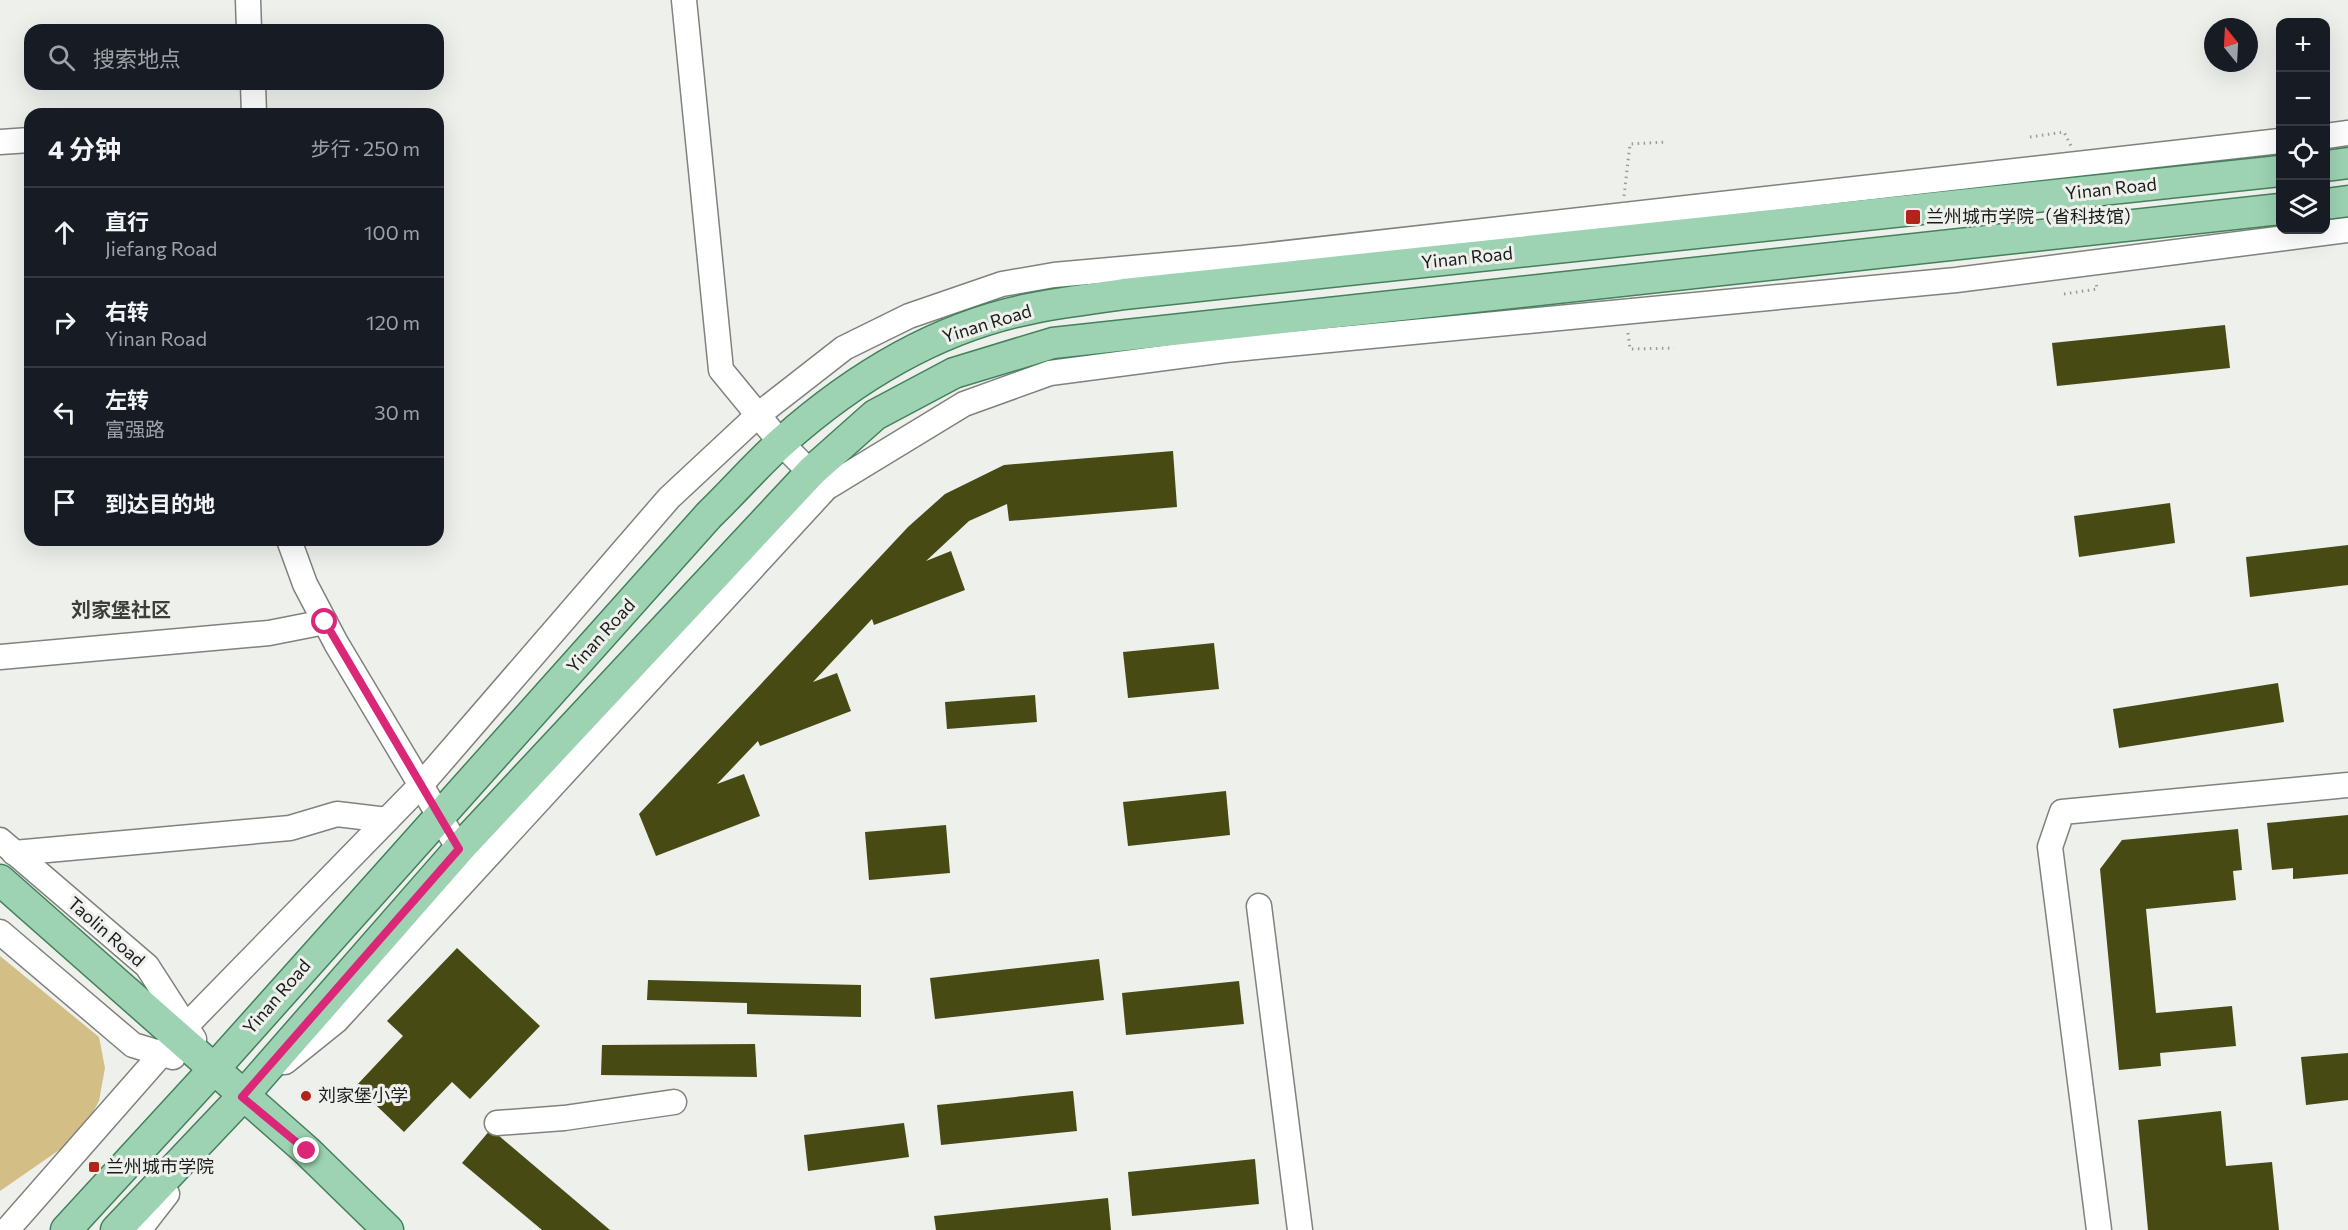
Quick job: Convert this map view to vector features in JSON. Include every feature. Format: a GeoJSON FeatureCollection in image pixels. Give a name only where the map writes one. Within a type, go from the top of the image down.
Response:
{"type":"FeatureCollection","features":[{"type":"Feature","properties":{"kind":"main road"},"geometry":{"type":"LineString","coordinates":[[2330,165],[2348,163]]}},
{"type":"Feature","properties":{"kind":"main road","name":"Yinan Road"},"geometry":{"type":"LineString","coordinates":[[66,1230],[214,1069],[709,515],[818,411],[894,359],[955,332],[1029,309],[1124,294],[2276,171]]}},
{"type":"Feature","properties":{"kind":"main road"},"geometry":{"type":"LineString","coordinates":[[2330,203],[2348,201]]}},
{"type":"Feature","properties":{"kind":"main road","name":"Yinan Road"},"geometry":{"type":"LineString","coordinates":[[116,1230],[242,1097],[459,849],[819,480],[875,415],[954,373],[1053,343],[2276,209]]}},
{"type":"Feature","properties":{"kind":"main road","name":"Taolin Road"},"geometry":{"type":"LineString","coordinates":[[0,880],[175,1039],[214,1069],[242,1097],[307,1151],[388,1230]]}},
{"type":"Feature","properties":{"kind":"street"},"geometry":{"type":"LineString","coordinates":[[248,0],[249,24]]}},
{"type":"Feature","properties":{"kind":"street"},"geometry":{"type":"LineString","coordinates":[[684,0],[721,370],[782,443],[819,480]]}},
{"type":"Feature","properties":{"kind":"street"},"geometry":{"type":"LineString","coordinates":[[253,90],[254,108]]}},
{"type":"Feature","properties":{"kind":"street"},"geometry":{"type":"LineString","coordinates":[[2330,135],[2348,133]]}},
{"type":"Feature","properties":{"kind":"street"},"geometry":{"type":"LineString","coordinates":[[0,142],[24,140]]}},
{"type":"Feature","properties":{"kind":"street"},"geometry":{"type":"LineString","coordinates":[[7,1230],[175,1039],[421,785],[669,498],[758,414],[844,348],[909,316],[1002,284],[1054,275],[1244,258],[2276,141]]}},
{"type":"Feature","properties":{"kind":"street"},"geometry":{"type":"LineString","coordinates":[[139,1230],[242,1097],[336,1021],[819,480],[964,404],[1050,373],[1225,350],[1956,279],[2348,230]]}},
{"type":"Feature","properties":{"kind":"street"},"geometry":{"type":"LineString","coordinates":[[291,546],[305,584],[325,622],[459,849]]}},
{"type":"Feature","properties":{"kind":"street"},"geometry":{"type":"LineString","coordinates":[[0,657],[269,633],[325,622]]}},
{"type":"Feature","properties":{"kind":"street"},"geometry":{"type":"LineString","coordinates":[[2099,1230],[2050,847],[2062,812],[2348,785]]}},
{"type":"Feature","properties":{"kind":"street"},"geometry":{"type":"LineString","coordinates":[[7,847],[290,828],[337,814],[387,820]]}},
{"type":"Feature","properties":{"kind":"street","name":"Taolin Road"},"geometry":{"type":"LineString","coordinates":[[0,932],[133,1045],[175,1039],[147,966],[7,847]]}},
{"type":"Feature","properties":{"kind":"street"},"geometry":{"type":"LineString","coordinates":[[1259,906],[1300,1230]]}},
{"type":"Feature","properties":{"kind":"street"},"geometry":{"type":"LineString","coordinates":[[497,1123],[564,1118],[674,1102]]}},
{"type":"Feature","properties":{"kind":"path"},"geometry":{"type":"LineString","coordinates":[[2030,137],[2064,132]]}},
{"type":"Feature","properties":{"kind":"path"},"geometry":{"type":"LineString","coordinates":[[1622,216],[1630,144],[1666,142]]}},
{"type":"Feature","properties":{"kind":"path"},"geometry":{"type":"LineString","coordinates":[[2064,294],[2097,289]]}},
{"type":"Feature","properties":{"kind":"path"},"geometry":{"type":"LineString","coordinates":[[1630,350],[1674,348]]}},
{"type":"Feature","properties":{"kind":"shaded area"},"geometry":{"type":"Polygon","coordinates":[[[0,956],[99,1037],[105,1068],[99,1101],[85,1127],[65,1146],[0,1191],[0,956]]]}},
{"type":"Feature","properties":{"kind":"building"},"geometry":{"type":"Polygon","coordinates":[[[2225,325],[2230,368],[2057,386],[2052,343],[2225,325]]]}},
{"type":"Feature","properties":{"kind":"building"},"geometry":{"type":"Polygon","coordinates":[[[1173,451],[1177,507],[1009,521],[1007,504],[969,521],[926,561],[951,551],[965,590],[874,625],[872,619],[813,682],[837,673],[851,711],[760,746],[758,741],[717,784],[744,774],[760,816],[656,856],[639,814],[908,527],[945,494],[1004,465],[1173,451]]]}},
{"type":"Feature","properties":{"kind":"building"},"geometry":{"type":"Polygon","coordinates":[[[2170,503],[2175,543],[2079,557],[2074,516],[2170,503]]]}},
{"type":"Feature","properties":{"kind":"building"},"geometry":{"type":"Polygon","coordinates":[[[2348,545],[2348,585],[2250,597],[2246,557],[2348,545]]]}},
{"type":"Feature","properties":{"kind":"building"},"geometry":{"type":"Polygon","coordinates":[[[1214,643],[1219,689],[1128,698],[1123,652],[1214,643]]]}},
{"type":"Feature","properties":{"kind":"building"},"geometry":{"type":"Polygon","coordinates":[[[2278,683],[2284,722],[2119,748],[2113,709],[2278,683]]]}},
{"type":"Feature","properties":{"kind":"building"},"geometry":{"type":"Polygon","coordinates":[[[1035,695],[1037,722],[947,729],[945,702],[1035,695]]]}},
{"type":"Feature","properties":{"kind":"building"},"geometry":{"type":"Polygon","coordinates":[[[1226,791],[1230,835],[1128,846],[1123,802],[1226,791]]]}},
{"type":"Feature","properties":{"kind":"building"},"geometry":{"type":"Polygon","coordinates":[[[2348,815],[2348,874],[2293,879],[2293,868],[2272,870],[2267,823],[2348,815]]]}},
{"type":"Feature","properties":{"kind":"building"},"geometry":{"type":"Polygon","coordinates":[[[946,825],[950,873],[869,880],[865,832],[946,825]]]}},
{"type":"Feature","properties":{"kind":"building"},"geometry":{"type":"Polygon","coordinates":[[[2238,829],[2242,870],[2233,871],[2236,900],[2146,909],[2156,1013],[2232,1006],[2236,1046],[2160,1053],[2161,1066],[2119,1070],[2100,869],[2122,840],[2238,829]]]}},
{"type":"Feature","properties":{"kind":"building"},"geometry":{"type":"Polygon","coordinates":[[[457,948],[540,1026],[470,1099],[452,1082],[404,1132],[356,1086],[403,1036],[387,1021],[457,948]]]}},
{"type":"Feature","properties":{"kind":"building"},"geometry":{"type":"Polygon","coordinates":[[[1099,959],[1104,1000],[935,1019],[930,978],[1099,959]]]}},
{"type":"Feature","properties":{"kind":"building"},"geometry":{"type":"Polygon","coordinates":[[[648,980],[861,985],[861,1017],[747,1014],[747,1003],[647,1000],[648,980]]]}},
{"type":"Feature","properties":{"kind":"building"},"geometry":{"type":"Polygon","coordinates":[[[1239,981],[1244,1024],[1126,1035],[1122,993],[1239,981]]]}},
{"type":"Feature","properties":{"kind":"building"},"geometry":{"type":"Polygon","coordinates":[[[755,1044],[757,1077],[601,1075],[602,1045],[755,1044]]]}},
{"type":"Feature","properties":{"kind":"building"},"geometry":{"type":"Polygon","coordinates":[[[2348,1053],[2348,1100],[2306,1105],[2301,1057],[2348,1053]]]}},
{"type":"Feature","properties":{"kind":"building"},"geometry":{"type":"Polygon","coordinates":[[[1073,1091],[1077,1131],[941,1145],[937,1105],[1073,1091]]]}},
{"type":"Feature","properties":{"kind":"building"},"geometry":{"type":"Polygon","coordinates":[[[2221,1111],[2226,1166],[2272,1162],[2279,1230],[2148,1230],[2138,1120],[2221,1111]]]}},
{"type":"Feature","properties":{"kind":"building"},"geometry":{"type":"Polygon","coordinates":[[[904,1123],[909,1157],[808,1171],[804,1135],[904,1123]]]}},
{"type":"Feature","properties":{"kind":"building"},"geometry":{"type":"Polygon","coordinates":[[[491,1129],[610,1230],[542,1230],[462,1163],[491,1129]]]}},
{"type":"Feature","properties":{"kind":"building"},"geometry":{"type":"Polygon","coordinates":[[[1255,1159],[1259,1204],[1132,1216],[1128,1172],[1255,1159]]]}},
{"type":"Feature","properties":{"kind":"building"},"geometry":{"type":"Polygon","coordinates":[[[1108,1198],[1111,1230],[936,1230],[934,1216],[1108,1198]]]}},
{"type":"Feature","properties":{"kind":"place","name":"兰州城市学院（省科技馆）"},"geometry":{"type":"Point","coordinates":[1913,217]}},
{"type":"Feature","properties":{"kind":"place","name":"刘家堡小学"},"geometry":{"type":"Point","coordinates":[306,1096]}},
{"type":"Feature","properties":{"kind":"place","name":"兰州城市学院"},"geometry":{"type":"Point","coordinates":[94,1167]}},
{"type":"Feature","properties":{"kind":"district","name":"刘家堡社区"},"geometry":{"type":"Point","coordinates":[121,610]}},
{"type":"Feature","properties":{"kind":"route"},"geometry":{"type":"LineString","coordinates":[[307,1151],[242,1097],[459,849],[325,622]]}}]}
